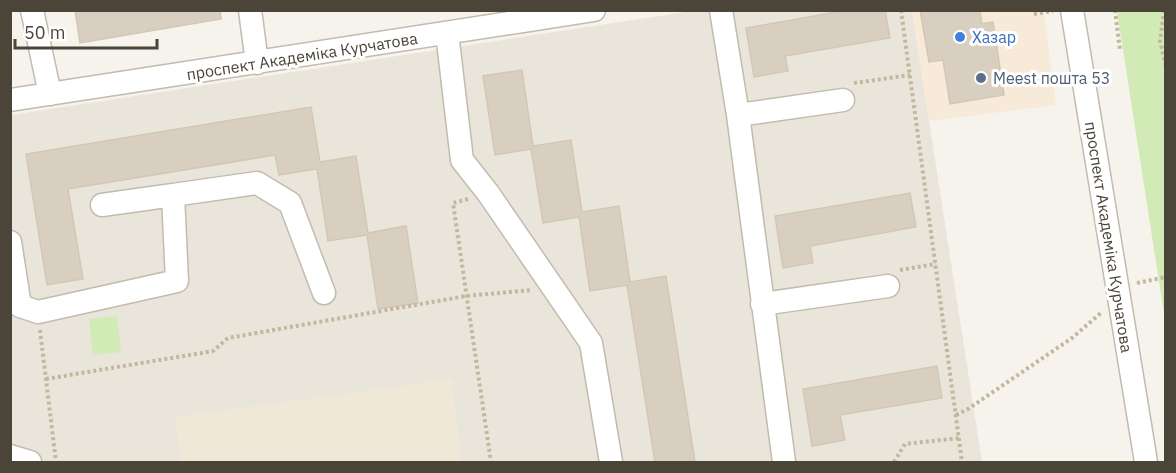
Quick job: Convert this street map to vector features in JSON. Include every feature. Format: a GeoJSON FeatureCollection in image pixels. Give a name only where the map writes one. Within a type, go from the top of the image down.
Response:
{"type":"FeatureCollection","features":[{"type":"Feature","properties":{"kind":"street"},"geometry":{"type":"LineString","coordinates":[[32,10],[50,94]]}},
{"type":"Feature","properties":{"kind":"street"},"geometry":{"type":"LineString","coordinates":[[250,10],[257,63]]}},
{"type":"Feature","properties":{"kind":"street","name":"проспект Академіка Курчатова"},"geometry":{"type":"LineString","coordinates":[[10,100],[594,10]]}},
{"type":"Feature","properties":{"kind":"street"},"geometry":{"type":"LineString","coordinates":[[721,10],[738,115],[784,462]]}},
{"type":"Feature","properties":{"kind":"street","name":"проспект Академіка Курчатова"},"geometry":{"type":"LineString","coordinates":[[1072,10],[1146,462]]}},
{"type":"Feature","properties":{"kind":"street"},"geometry":{"type":"LineString","coordinates":[[447,33],[462,160],[488,193],[591,343],[611,462]]}},
{"type":"Feature","properties":{"kind":"street"},"geometry":{"type":"LineString","coordinates":[[738,115],[843,100]]}},
{"type":"Feature","properties":{"kind":"street"},"geometry":{"type":"LineString","coordinates":[[102,205],[257,183],[290,203],[324,293]]}},
{"type":"Feature","properties":{"kind":"street"},"geometry":{"type":"LineString","coordinates":[[10,242],[20,306],[38,312],[177,281],[173,195]]}},
{"type":"Feature","properties":{"kind":"street"},"geometry":{"type":"LineString","coordinates":[[762,304],[888,286]]}},
{"type":"Feature","properties":{"kind":"street"},"geometry":{"type":"LineString","coordinates":[[10,456],[30,462]]}},
{"type":"Feature","properties":{"kind":"path"},"geometry":{"type":"LineString","coordinates":[[901,10],[962,462]]}},
{"type":"Feature","properties":{"kind":"path"},"geometry":{"type":"LineString","coordinates":[[1034,14],[1057,10]]}},
{"type":"Feature","properties":{"kind":"path"},"geometry":{"type":"LineString","coordinates":[[1115,10],[1120,50]]}},
{"type":"Feature","properties":{"kind":"path"},"geometry":{"type":"LineString","coordinates":[[1164,10],[1160,41],[1166,67]]}},
{"type":"Feature","properties":{"kind":"path"},"geometry":{"type":"LineString","coordinates":[[843,100],[851,84],[910,75]]}},
{"type":"Feature","properties":{"kind":"path"},"geometry":{"type":"LineString","coordinates":[[488,193],[453,203],[490,462]]}},
{"type":"Feature","properties":{"kind":"path"},"geometry":{"type":"LineString","coordinates":[[888,286],[896,270],[936,264]]}},
{"type":"Feature","properties":{"kind":"path"},"geometry":{"type":"LineString","coordinates":[[956,415],[1072,338],[1103,311],[1117,287],[1166,277]]}},
{"type":"Feature","properties":{"kind":"path"},"geometry":{"type":"LineString","coordinates":[[46,379],[213,351],[228,338],[466,296],[553,288]]}},
{"type":"Feature","properties":{"kind":"path"},"geometry":{"type":"LineString","coordinates":[[38,312],[56,462]]}},
{"type":"Feature","properties":{"kind":"path"},"geometry":{"type":"LineString","coordinates":[[894,462],[905,444],[959,438]]}},
{"type":"Feature","properties":{"kind":"shaded area"},"geometry":{"type":"Polygon","coordinates":[[[692,11],[912,11],[982,462],[11,462],[11,115],[692,11]]]}},
{"type":"Feature","properties":{"kind":"shaded area"},"geometry":{"type":"Polygon","coordinates":[[[912,11],[1044,11],[1056,105],[929,121],[912,11]]]}},
{"type":"Feature","properties":{"kind":"shaded area"},"geometry":{"type":"Polygon","coordinates":[[[452,379],[461,462],[181,462],[175,417],[452,379]]]}},
{"type":"Feature","properties":{"kind":"green space"},"geometry":{"type":"Polygon","coordinates":[[[1117,11],[1165,11],[1165,320],[1117,11]]]}},
{"type":"Feature","properties":{"kind":"green space"},"geometry":{"type":"Polygon","coordinates":[[[117,316],[121,352],[93,355],[89,319],[117,316]]]}},
{"type":"Feature","properties":{"kind":"building"},"geometry":{"type":"Polygon","coordinates":[[[75,10],[220,10],[221,19],[80,43],[75,10]]]}},
{"type":"Feature","properties":{"kind":"building"},"geometry":{"type":"Polygon","coordinates":[[[848,10],[885,10],[890,38],[785,56],[788,71],[754,77],[746,28],[848,10]]]}},
{"type":"Feature","properties":{"kind":"building"},"geometry":{"type":"Polygon","coordinates":[[[920,10],[980,10],[982,24],[993,22],[1004,95],[950,104],[943,60],[929,62],[920,10]]]}},
{"type":"Feature","properties":{"kind":"building"},"geometry":{"type":"Polygon","coordinates":[[[522,70],[533,146],[571,140],[582,212],[619,206],[630,282],[666,276],[695,462],[655,462],[627,285],[590,291],[579,217],[543,223],[531,149],[495,155],[483,76],[522,70]]]}},
{"type":"Feature","properties":{"kind":"building"},"geometry":{"type":"Polygon","coordinates":[[[311,107],[320,162],[356,156],[368,233],[406,226],[418,303],[378,309],[367,235],[328,241],[317,169],[279,175],[275,155],[68,189],[83,279],[47,285],[26,154],[311,107]]]}},
{"type":"Feature","properties":{"kind":"building"},"geometry":{"type":"Polygon","coordinates":[[[910,193],[916,227],[810,246],[813,263],[783,268],[775,216],[910,193]]]}},
{"type":"Feature","properties":{"kind":"building"},"geometry":{"type":"Polygon","coordinates":[[[937,366],[942,398],[840,415],[845,440],[812,446],[803,389],[937,366]]]}},
{"type":"Feature","properties":{"kind":"place","name":"Хазар"},"geometry":{"type":"Point","coordinates":[960,37]}},
{"type":"Feature","properties":{"kind":"place","name":"Meest пошта 53"},"geometry":{"type":"Point","coordinates":[981,78]}}]}
